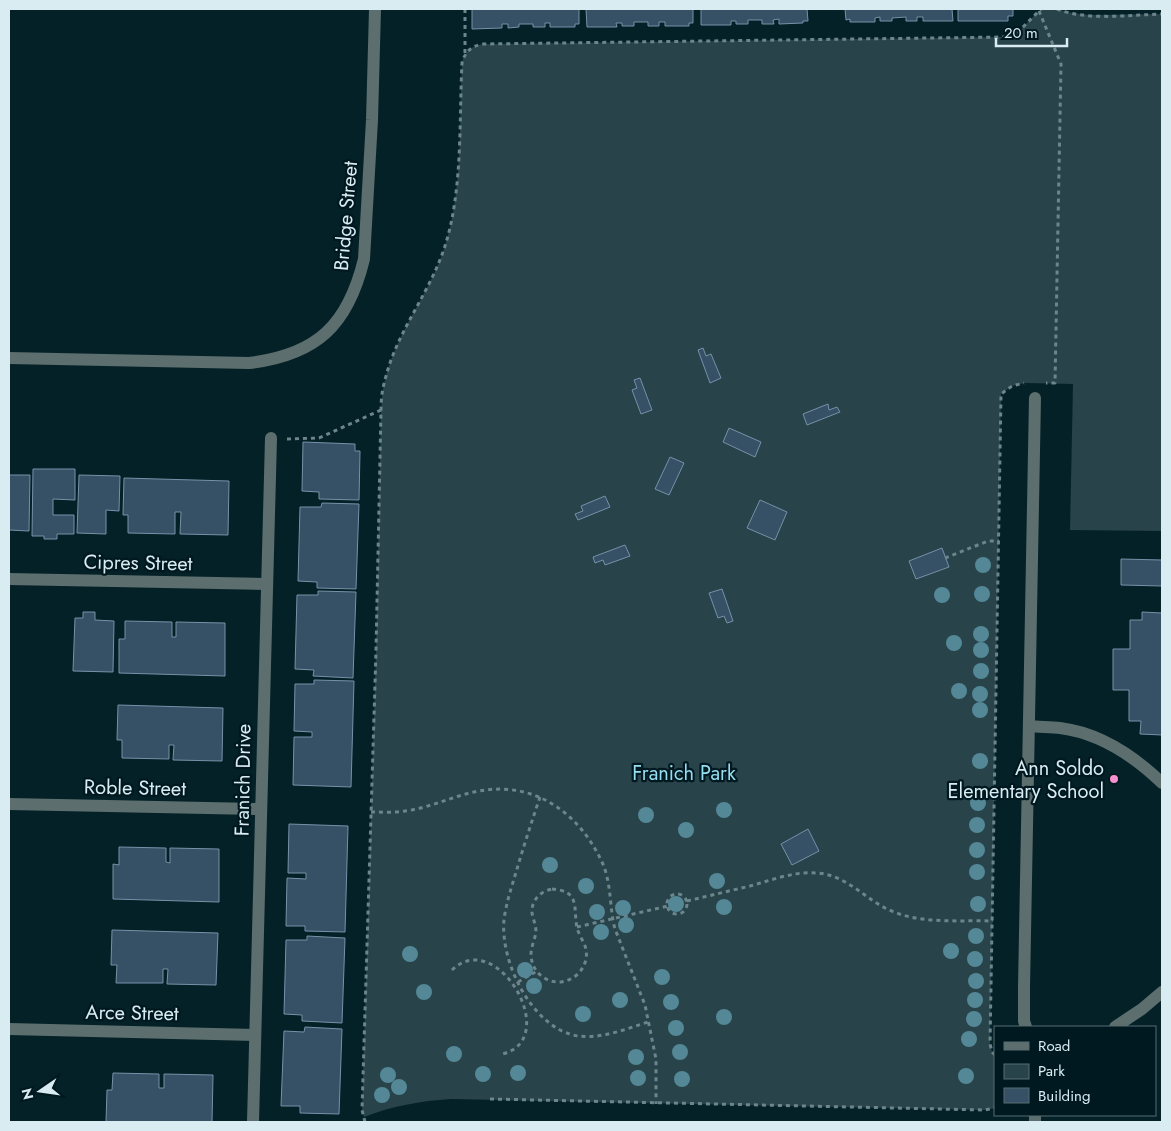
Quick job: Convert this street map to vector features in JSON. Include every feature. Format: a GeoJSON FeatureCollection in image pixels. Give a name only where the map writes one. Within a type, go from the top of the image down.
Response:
{"type":"FeatureCollection","features":[{"type":"Feature","properties":{"kind":"street","name":"Bridge Street"},"geometry":{"type":"LineString","coordinates":[[9,358],[249,363],[279,358],[308,346],[323,337],[338,320],[352,298],[364,259],[372,129],[375,9]]}},
{"type":"Feature","properties":{"kind":"street"},"geometry":{"type":"LineString","coordinates":[[1026,1026],[1024,987],[1035,398]]}},
{"type":"Feature","properties":{"kind":"street","name":"Franich Drive"},"geometry":{"type":"LineString","coordinates":[[253,1122],[271,438]]}},
{"type":"Feature","properties":{"kind":"street","name":"Cipres Street"},"geometry":{"type":"LineString","coordinates":[[9,579],[266,584]]}},
{"type":"Feature","properties":{"kind":"street"},"geometry":{"type":"LineString","coordinates":[[1029,726],[1060,728],[1100,739],[1127,754],[1162,783]]}},
{"type":"Feature","properties":{"kind":"street","name":"Roble Street"},"geometry":{"type":"LineString","coordinates":[[9,804],[261,809]]}},
{"type":"Feature","properties":{"kind":"street"},"geometry":{"type":"LineString","coordinates":[[1116,1026],[1142,1009],[1162,992]]}},
{"type":"Feature","properties":{"kind":"street","name":"Arce Street"},"geometry":{"type":"LineString","coordinates":[[9,1029],[255,1035]]}},
{"type":"Feature","properties":{"kind":"path"},"geometry":{"type":"LineString","coordinates":[[365,1122],[362,1110],[376,651],[380,410],[389,367],[436,268],[450,230],[457,184],[462,63],[465,52],[465,9]]}},
{"type":"Feature","properties":{"kind":"path"},"geometry":{"type":"LineString","coordinates":[[465,52],[483,44],[1006,37],[1016,34],[1041,9]]}},
{"type":"Feature","properties":{"kind":"path"},"geometry":{"type":"LineString","coordinates":[[1057,9],[1089,15],[1162,14]]}},
{"type":"Feature","properties":{"kind":"path"},"geometry":{"type":"LineString","coordinates":[[271,438],[319,438],[380,410]]}},
{"type":"Feature","properties":{"kind":"path"},"geometry":{"type":"LineString","coordinates":[[945,558],[988,541],[999,540]]}},
{"type":"Feature","properties":{"kind":"path"},"geometry":{"type":"LineString","coordinates":[[371,812],[405,811],[475,792],[494,789],[512,790],[540,797],[563,810],[575,821],[594,847],[606,875],[612,919],[626,962],[645,1006],[656,1059],[656,1104]]}},
{"type":"Feature","properties":{"kind":"path"},"geometry":{"type":"LineString","coordinates":[[540,797],[510,891],[504,922],[508,958],[518,982],[538,1013],[554,1026],[570,1034],[596,1036],[648,1022]]}},
{"type":"Feature","properties":{"kind":"path"},"geometry":{"type":"LineString","coordinates":[[687,901],[789,875],[818,873],[832,875],[845,881],[883,907],[903,915],[933,919],[992,921]]}},
{"type":"Feature","properties":{"kind":"path"},"geometry":{"type":"LineString","coordinates":[[552,889],[562,890],[571,896],[576,906],[577,927],[586,952],[586,962],[580,972],[572,978],[558,982],[545,979],[537,971],[531,955],[536,932],[532,911],[534,903],[540,894],[552,889]]}},
{"type":"Feature","properties":{"kind":"path"},"geometry":{"type":"LineString","coordinates":[[677,894],[683,895],[687,901],[686,910],[680,913],[673,913],[668,906],[669,898],[677,894]]}},
{"type":"Feature","properties":{"kind":"path"},"geometry":{"type":"LineString","coordinates":[[577,927],[668,906]]}},
{"type":"Feature","properties":{"kind":"path"},"geometry":{"type":"LineString","coordinates":[[452,970],[466,960],[479,960],[493,966],[506,975],[514,984],[523,1003],[526,1029],[518,1047],[502,1054]]}},
{"type":"Feature","properties":{"kind":"path"},"geometry":{"type":"LineString","coordinates":[[514,984],[537,971]]}},
{"type":"Feature","properties":{"kind":"path"},"geometry":{"type":"LineString","coordinates":[[490,1099],[656,1104],[985,1110],[994,1108]]}},
{"type":"Feature","properties":{"kind":"green space","name":"Franich Park"},"geometry":{"type":"Polygon","coordinates":[[[1041,9],[1057,9],[1089,15],[1162,14],[1162,531],[1070,530],[1073,384],[1025,383],[1012,386],[1001,394],[990,1044],[994,1054],[994,1108],[985,1110],[451,1099],[406,1105],[364,1117],[362,1110],[382,395],[390,363],[438,266],[450,227],[459,157],[462,63],[464,56],[475,46],[483,44],[1006,37],[1016,34],[1041,9]]]}},
{"type":"Feature","properties":{"kind":"building"},"geometry":{"type":"Polygon","coordinates":[[[472,9],[579,9],[579,24],[575,24],[575,27],[550,27],[550,23],[545,23],[545,27],[533,27],[533,24],[519,24],[519,27],[508,28],[508,24],[502,24],[502,28],[472,29],[472,9]]]}},
{"type":"Feature","properties":{"kind":"building"},"geometry":{"type":"Polygon","coordinates":[[[586,9],[693,9],[693,23],[689,23],[689,26],[665,26],[665,22],[659,22],[659,26],[648,26],[648,22],[634,22],[634,26],[622,26],[622,23],[616,23],[617,27],[587,27],[586,9]]]}},
{"type":"Feature","properties":{"kind":"building"},"geometry":{"type":"Polygon","coordinates":[[[701,9],[807,9],[808,21],[779,24],[779,19],[773,20],[774,24],[762,24],[762,20],[748,20],[748,24],[736,24],[736,21],[731,21],[731,25],[701,25],[701,9]]]}},
{"type":"Feature","properties":{"kind":"building"},"geometry":{"type":"Polygon","coordinates":[[[845,9],[952,9],[953,21],[923,21],[923,17],[917,17],[917,21],[906,21],[906,17],[892,18],[892,21],[880,21],[880,17],[875,18],[875,22],[850,22],[850,19],[846,20],[845,9]]]}},
{"type":"Feature","properties":{"kind":"building"},"geometry":{"type":"Polygon","coordinates":[[[958,9],[1013,9],[1013,16],[1008,16],[1008,21],[958,21],[958,9]]]}},
{"type":"Feature","properties":{"kind":"building"},"geometry":{"type":"Polygon","coordinates":[[[703,348],[706,356],[711,354],[721,378],[710,383],[698,350],[703,348]]]}},
{"type":"Feature","properties":{"kind":"building"},"geometry":{"type":"Polygon","coordinates":[[[640,378],[652,410],[641,414],[632,390],[637,388],[634,380],[640,378]]]}},
{"type":"Feature","properties":{"kind":"building"},"geometry":{"type":"Polygon","coordinates":[[[828,404],[829,410],[837,407],[840,412],[807,425],[803,414],[828,404]]]}},
{"type":"Feature","properties":{"kind":"building"},"geometry":{"type":"Polygon","coordinates":[[[729,428],[761,442],[755,457],[723,442],[729,428]]]}},
{"type":"Feature","properties":{"kind":"building"},"geometry":{"type":"Polygon","coordinates":[[[303,442],[355,444],[355,451],[360,451],[359,500],[319,499],[319,492],[302,491],[303,442]]]}},
{"type":"Feature","properties":{"kind":"building"},"geometry":{"type":"Polygon","coordinates":[[[670,457],[684,463],[669,495],[655,489],[670,457]]]}},
{"type":"Feature","properties":{"kind":"building"},"geometry":{"type":"Polygon","coordinates":[[[33,469],[75,469],[75,500],[53,499],[53,515],[74,515],[74,534],[57,534],[57,539],[44,539],[44,536],[32,536],[33,469]]]}},
{"type":"Feature","properties":{"kind":"building"},"geometry":{"type":"Polygon","coordinates":[[[9,475],[30,475],[29,531],[9,530],[9,475]]]}},
{"type":"Feature","properties":{"kind":"building"},"geometry":{"type":"Polygon","coordinates":[[[79,475],[120,476],[119,511],[106,510],[106,534],[77,533],[79,475]]]}},
{"type":"Feature","properties":{"kind":"building"},"geometry":{"type":"Polygon","coordinates":[[[124,478],[229,481],[228,535],[180,534],[181,512],[175,512],[175,534],[128,533],[128,515],[123,515],[124,478]]]}},
{"type":"Feature","properties":{"kind":"building"},"geometry":{"type":"Polygon","coordinates":[[[605,496],[610,507],[578,520],[575,514],[583,511],[581,506],[605,496]]]}},
{"type":"Feature","properties":{"kind":"building"},"geometry":{"type":"Polygon","coordinates":[[[760,500],[787,512],[775,540],[747,528],[760,500]]]}},
{"type":"Feature","properties":{"kind":"building"},"geometry":{"type":"Polygon","coordinates":[[[322,503],[359,504],[356,589],[317,588],[317,582],[298,581],[300,507],[321,507],[322,503]]]}},
{"type":"Feature","properties":{"kind":"building"},"geometry":{"type":"Polygon","coordinates":[[[625,545],[630,556],[605,565],[603,560],[595,563],[593,557],[625,545]]]}},
{"type":"Feature","properties":{"kind":"building"},"geometry":{"type":"Polygon","coordinates":[[[942,548],[949,567],[916,579],[909,561],[942,548]]]}},
{"type":"Feature","properties":{"kind":"building"},"geometry":{"type":"Polygon","coordinates":[[[1121,559],[1162,560],[1162,586],[1121,585],[1121,559]]]}},
{"type":"Feature","properties":{"kind":"building"},"geometry":{"type":"Polygon","coordinates":[[[722,589],[733,621],[727,623],[724,616],[718,618],[709,593],[722,589]]]}},
{"type":"Feature","properties":{"kind":"building"},"geometry":{"type":"Polygon","coordinates":[[[318,591],[356,592],[353,678],[313,676],[314,670],[295,669],[297,595],[318,595],[318,591]]]}},
{"type":"Feature","properties":{"kind":"building"},"geometry":{"type":"Polygon","coordinates":[[[83,612],[95,612],[95,620],[114,621],[113,672],[73,671],[75,618],[83,618],[83,612]]]}},
{"type":"Feature","properties":{"kind":"building"},"geometry":{"type":"Polygon","coordinates":[[[1142,612],[1162,613],[1162,735],[1140,734],[1141,721],[1129,721],[1129,690],[1113,690],[1113,649],[1130,649],[1130,620],[1142,620],[1142,612]]]}},
{"type":"Feature","properties":{"kind":"building"},"geometry":{"type":"Polygon","coordinates":[[[125,621],[172,622],[172,637],[176,637],[176,622],[225,623],[225,676],[119,673],[119,639],[125,639],[125,621]]]}},
{"type":"Feature","properties":{"kind":"building"},"geometry":{"type":"Polygon","coordinates":[[[314,680],[354,681],[351,787],[293,785],[294,737],[312,737],[312,732],[294,731],[295,684],[314,684],[314,680]]]}},
{"type":"Feature","properties":{"kind":"building"},"geometry":{"type":"Polygon","coordinates":[[[118,705],[223,708],[222,761],[173,760],[174,745],[169,745],[169,759],[122,758],[122,740],[117,740],[118,705]]]}},
{"type":"Feature","properties":{"kind":"building"},"geometry":{"type":"Polygon","coordinates":[[[289,824],[348,826],[345,932],[305,931],[305,926],[286,926],[287,878],[306,879],[306,873],[288,873],[289,824]]]}},
{"type":"Feature","properties":{"kind":"building"},"geometry":{"type":"Polygon","coordinates":[[[808,829],[819,851],[792,865],[781,844],[808,829]]]}},
{"type":"Feature","properties":{"kind":"building"},"geometry":{"type":"Polygon","coordinates":[[[119,847],[166,848],[166,862],[170,863],[170,848],[219,849],[219,902],[113,899],[113,864],[119,865],[119,847]]]}},
{"type":"Feature","properties":{"kind":"building"},"geometry":{"type":"Polygon","coordinates":[[[112,930],[218,933],[216,985],[167,984],[168,969],[163,969],[163,983],[116,983],[117,965],[111,965],[112,930]]]}},
{"type":"Feature","properties":{"kind":"building"},"geometry":{"type":"Polygon","coordinates":[[[307,936],[345,938],[342,1023],[302,1021],[302,1015],[284,1014],[286,940],[307,940],[307,936]]]}},
{"type":"Feature","properties":{"kind":"building"},"geometry":{"type":"Polygon","coordinates":[[[305,1027],[342,1029],[339,1114],[300,1113],[300,1106],[281,1106],[284,1031],[304,1032],[305,1027]]]}},
{"type":"Feature","properties":{"kind":"building"},"geometry":{"type":"Polygon","coordinates":[[[113,1073],[159,1074],[159,1088],[164,1088],[164,1074],[213,1075],[212,1122],[106,1122],[107,1090],[112,1090],[113,1073]]]}},
{"type":"Feature","properties":{"kind":"place","name":"Ann Soldo Elementary School"},"geometry":{"type":"Point","coordinates":[1114,779]}}]}
